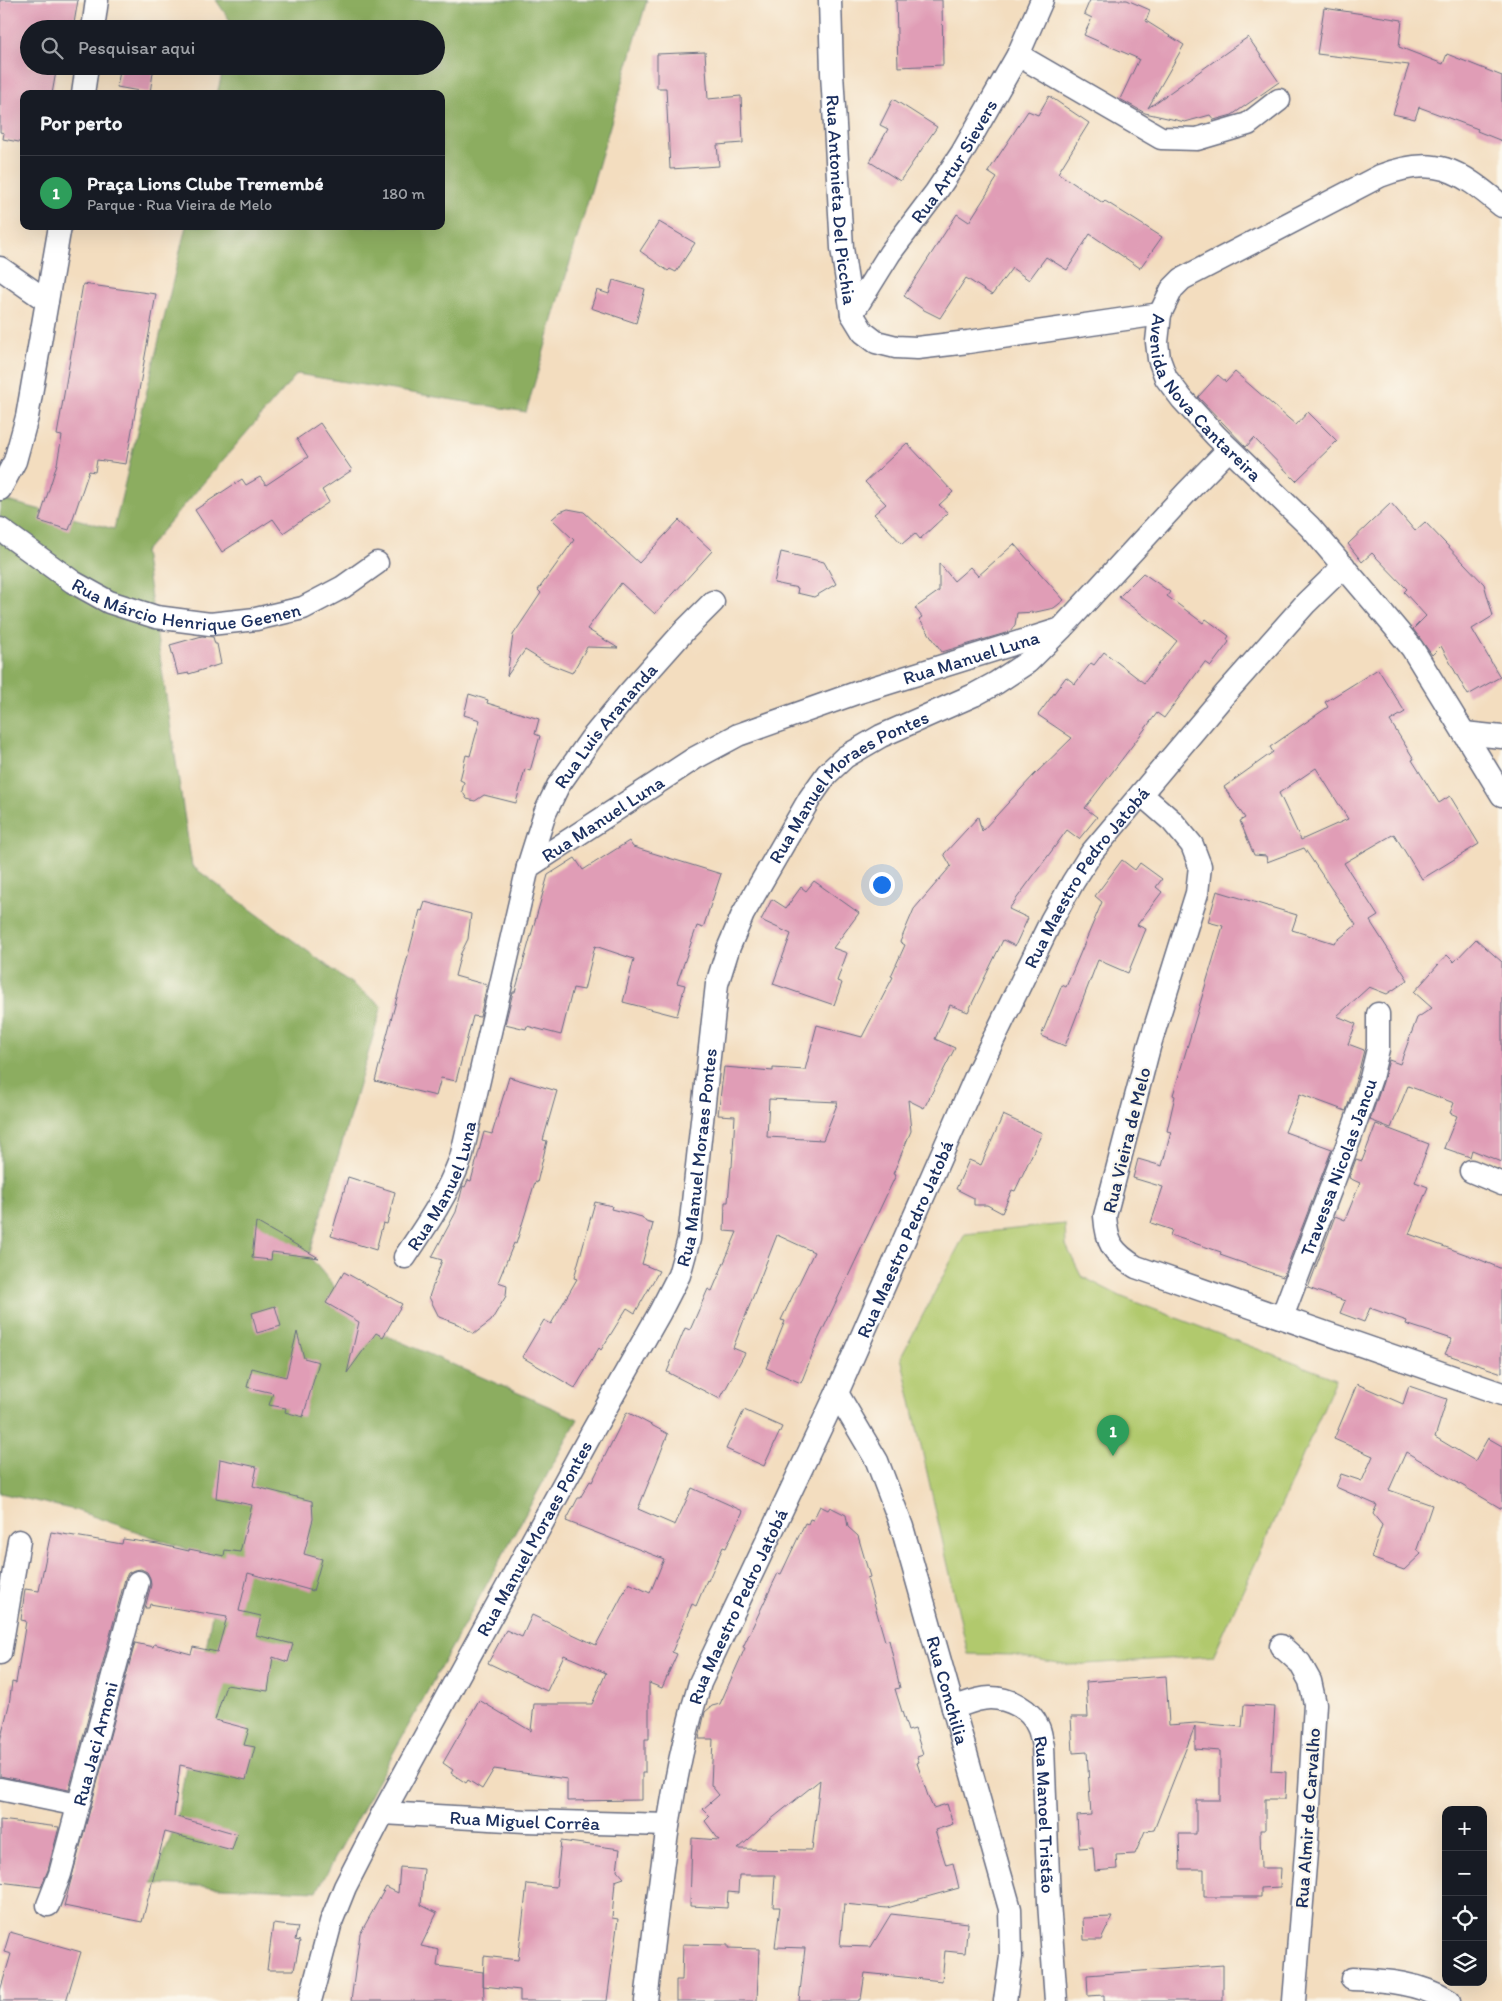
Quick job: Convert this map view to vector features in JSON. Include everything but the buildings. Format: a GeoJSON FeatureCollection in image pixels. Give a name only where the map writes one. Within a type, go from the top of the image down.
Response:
{"type":"FeatureCollection","features":[{"type":"Feature","properties":{"kind":"street"},"geometry":{"type":"LineString","coordinates":[[94,20],[97,0]]}},
{"type":"Feature","properties":{"kind":"street","name":"Rua Antonieta Del Picchia"},"geometry":{"type":"LineString","coordinates":[[830,0],[832,74],[842,248],[852,314],[863,332],[876,342],[896,347],[917,348],[1160,314]]}},
{"type":"Feature","properties":{"kind":"street","name":"Rua Artur Sievers"},"geometry":{"type":"LineString","coordinates":[[852,314],[890,253],[936,192],[962,153],[1018,55],[1042,0]]}},
{"type":"Feature","properties":{"kind":"street"},"geometry":{"type":"LineString","coordinates":[[1018,55],[1161,138],[1197,139],[1248,124],[1279,100]]}},
{"type":"Feature","properties":{"kind":"street"},"geometry":{"type":"LineString","coordinates":[[83,90],[85,75]]}},
{"type":"Feature","properties":{"kind":"street","name":"Avenida Nova Cantareira"},"geometry":{"type":"LineString","coordinates":[[1502,206],[1456,173],[1437,167],[1411,166],[1380,176],[1182,279],[1172,289],[1160,314],[1157,342],[1166,378],[1182,400],[1229,449],[1310,527],[1412,648],[1502,795]]}},
{"type":"Feature","properties":{"kind":"street"},"geometry":{"type":"LineString","coordinates":[[0,489],[15,461],[22,440],[59,230]]}},
{"type":"Feature","properties":{"kind":"street"},"geometry":{"type":"LineString","coordinates":[[0,268],[47,301]]}},
{"type":"Feature","properties":{"kind":"street","name":"Rua Manuel Moraes Pontes"},"geometry":{"type":"LineString","coordinates":[[310,2001],[331,1922],[345,1887],[383,1813],[679,1275],[689,1238],[717,984],[728,949],[743,914],[810,798],[827,774],[846,758],[881,736],[996,683],[1028,662],[1229,449]]}},
{"type":"Feature","properties":{"kind":"street","name":"Rua Márcio Henrique Geenen"},"geometry":{"type":"LineString","coordinates":[[0,529],[73,582],[110,602],[156,617],[210,624],[256,619],[303,608],[343,587],[377,562]]}},
{"type":"Feature","properties":{"kind":"street","name":"Rua Maestro Pedro Jatobá"},"geometry":{"type":"LineString","coordinates":[[646,2001],[668,1825],[692,1710],[700,1683],[837,1393],[980,1067],[1051,921],[1092,852],[1226,693],[1306,603],[1344,566]]}},
{"type":"Feature","properties":{"kind":"street","name":"Rua Luis Arananda"},"geometry":{"type":"LineString","coordinates":[[528,867],[545,813],[558,786],[591,740],[629,693],[685,630],[713,602]]}},
{"type":"Feature","properties":{"kind":"street","name":"Rua Manuel Luna"},"geometry":{"type":"LineString","coordinates":[[405,1256],[439,1207],[451,1184],[460,1158],[528,867],[695,758],[738,735],[856,693],[1061,629]]}},
{"type":"Feature","properties":{"kind":"street"},"geometry":{"type":"LineString","coordinates":[[1464,733],[1502,737]]}},
{"type":"Feature","properties":{"kind":"street","name":"Rua Vieira de Melo"},"geometry":{"type":"LineString","coordinates":[[1140,794],[1172,820],[1192,845],[1200,866],[1197,893],[1149,1047],[1104,1216],[1106,1236],[1112,1248],[1121,1258],[1136,1267],[1502,1394]]}},
{"type":"Feature","properties":{"kind":"street","name":"Travessa Nicolas Jancu"},"geometry":{"type":"LineString","coordinates":[[1282,1317],[1371,1078],[1378,1049],[1378,1014]]}},
{"type":"Feature","properties":{"kind":"street"},"geometry":{"type":"LineString","coordinates":[[1471,1171],[1502,1184]]}},
{"type":"Feature","properties":{"kind":"street","name":"Rua Conchilia"},"geometry":{"type":"LineString","coordinates":[[837,1393],[877,1461],[902,1527],[1010,1909],[1011,1957],[1005,2001]]}},
{"type":"Feature","properties":{"kind":"street"},"geometry":{"type":"LineString","coordinates":[[0,1653],[19,1541]]}},
{"type":"Feature","properties":{"kind":"street","name":"Rua Jaci Arnoni"},"geometry":{"type":"LineString","coordinates":[[48,1905],[60,1874],[138,1582]]}},
{"type":"Feature","properties":{"kind":"street","name":"Rua Almir de Carvalho"},"geometry":{"type":"LineString","coordinates":[[1281,1646],[1300,1663],[1310,1681],[1315,1704],[1307,1840],[1294,2001]]}},
{"type":"Feature","properties":{"kind":"street","name":"Rua Manoel Tristão"},"geometry":{"type":"LineString","coordinates":[[953,1708],[975,1700],[991,1698],[1011,1702],[1027,1711],[1038,1726],[1043,1746],[1049,1902],[1056,2001]]}},
{"type":"Feature","properties":{"kind":"street"},"geometry":{"type":"LineString","coordinates":[[0,1790],[78,1805]]}},
{"type":"Feature","properties":{"kind":"street","name":"Rua Miguel Corrêa"},"geometry":{"type":"LineString","coordinates":[[383,1813],[525,1821],[668,1825]]}},
{"type":"Feature","properties":{"kind":"street"},"geometry":{"type":"LineString","coordinates":[[1352,1979],[1405,1984],[1449,1995]]}},
{"type":"Feature","properties":{"kind":"green space"},"geometry":{"type":"Polygon","coordinates":[[[216,0],[647,0],[526,412],[297,374],[144,552],[192,866],[382,1006],[309,1256],[369,1328],[578,1419],[317,1891],[152,1884],[176,1824],[221,1561],[75,1510],[0,1493],[0,499],[114,529],[185,230],[445,230],[445,90],[218,90],[222,75],[445,75],[445,20],[230,20],[216,0]]]}},
{"type":"Feature","properties":{"kind":"green space"},"geometry":{"type":"Polygon","coordinates":[[[1065,1224],[1066,1245],[1081,1276],[1122,1297],[1336,1379],[1213,1656],[1070,1665],[1012,1655],[968,1654],[901,1357],[965,1234],[1065,1224]]]}},
{"type":"Feature","properties":{"kind":"place","name":"Praça Lions Clube Tremembé"},"geometry":{"type":"Point","coordinates":[1113,1456]}}]}
